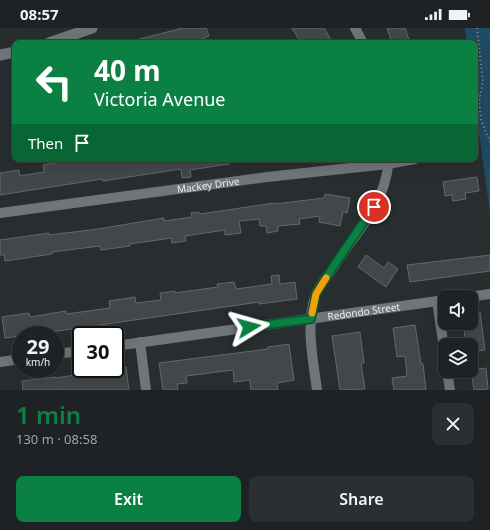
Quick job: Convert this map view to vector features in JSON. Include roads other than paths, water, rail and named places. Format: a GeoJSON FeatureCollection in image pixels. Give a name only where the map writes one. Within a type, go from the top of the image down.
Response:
{"type":"FeatureCollection","features":[{"type":"Feature","properties":{"kind":"street"},"geometry":{"type":"LineString","coordinates":[[58,40],[92,28]]}},
{"type":"Feature","properties":{"kind":"street"},"geometry":{"type":"LineString","coordinates":[[355,28],[361,40]]}},
{"type":"Feature","properties":{"kind":"street"},"geometry":{"type":"LineString","coordinates":[[0,55],[12,53]]}},
{"type":"Feature","properties":{"kind":"street"},"geometry":{"type":"LineString","coordinates":[[317,390],[310,337],[311,319],[316,294],[378,200],[386,177],[388,162]]}},
{"type":"Feature","properties":{"kind":"street","name":"Mackey Drive"},"geometry":{"type":"LineString","coordinates":[[0,213],[388,162]]}},
{"type":"Feature","properties":{"kind":"street"},"geometry":{"type":"LineString","coordinates":[[478,296],[490,294]]}},
{"type":"Feature","properties":{"kind":"street","name":"Redondo Street"},"geometry":{"type":"LineString","coordinates":[[124,345],[438,301]]}},
{"type":"Feature","properties":{"kind":"street"},"geometry":{"type":"LineString","coordinates":[[140,342],[146,390]]}},
{"type":"Feature","properties":{"kind":"street"},"geometry":{"type":"LineString","coordinates":[[0,362],[12,360]]}},
{"type":"Feature","properties":{"kind":"street"},"geometry":{"type":"LineString","coordinates":[[448,378],[450,390]]}}]}
